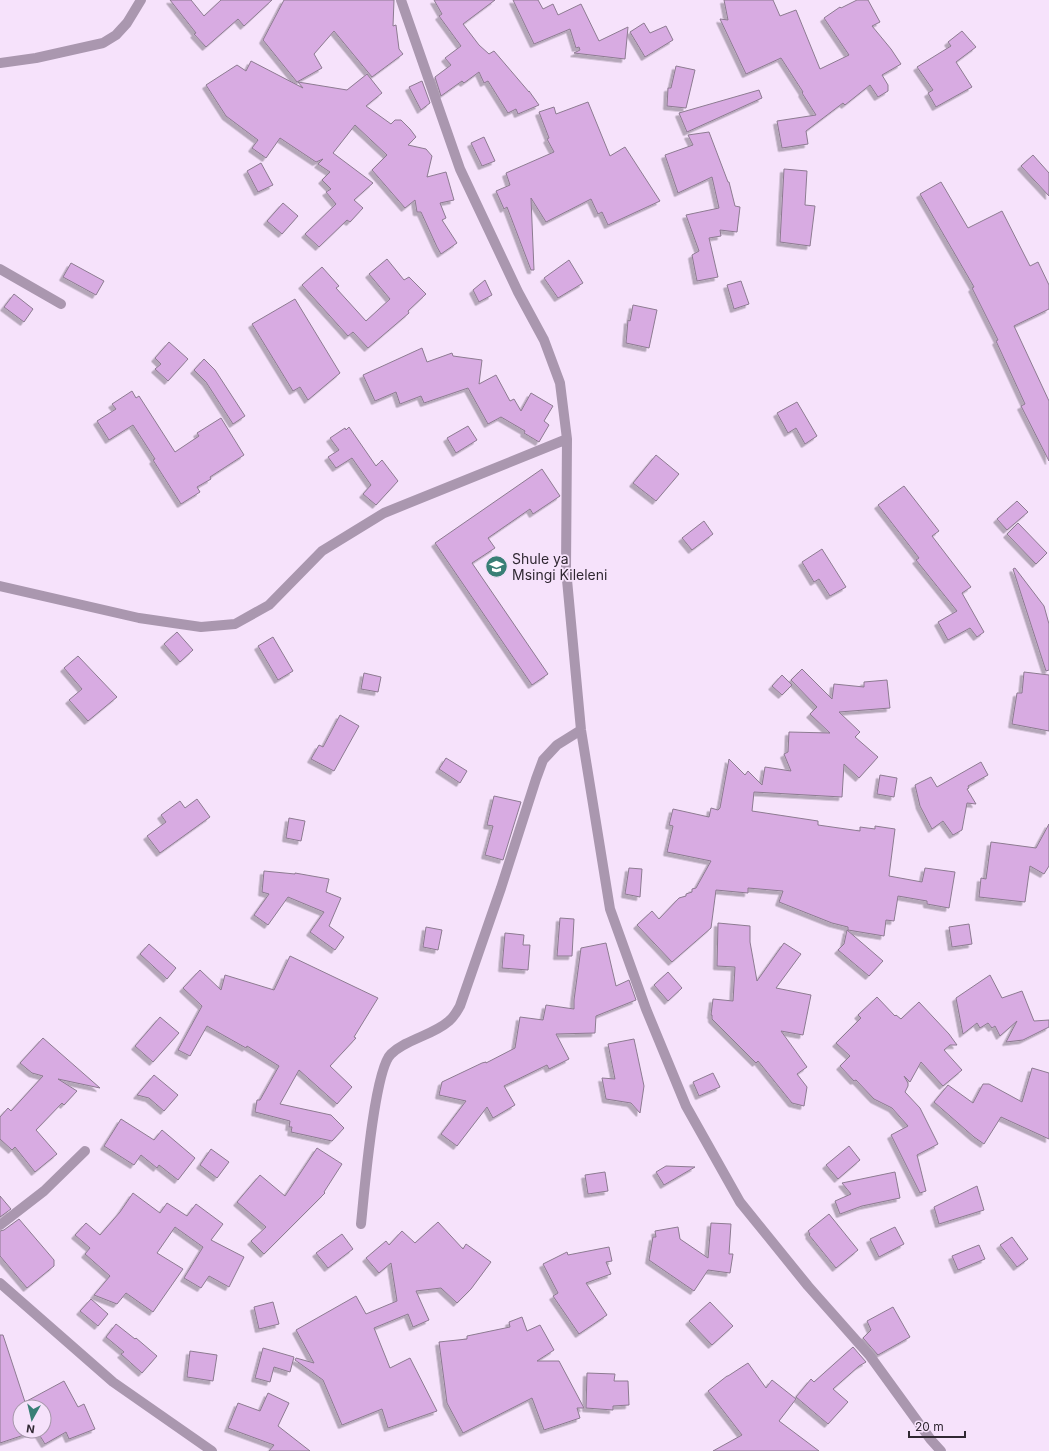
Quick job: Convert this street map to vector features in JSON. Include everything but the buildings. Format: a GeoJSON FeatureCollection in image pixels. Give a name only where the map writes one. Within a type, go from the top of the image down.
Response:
{"type":"FeatureCollection","features":[{"type":"Feature","properties":{"kind":"street"},"geometry":{"type":"LineString","coordinates":[[0,63],[36,58],[103,43],[116,35],[127,23],[141,0]]}},
{"type":"Feature","properties":{"kind":"street"},"geometry":{"type":"LineString","coordinates":[[401,0],[460,169],[518,292],[547,348],[560,383],[567,439],[566,569],[581,730],[610,909],[646,1009],[686,1106],[740,1202],[808,1286],[870,1356],[930,1440],[941,1451]]}},
{"type":"Feature","properties":{"kind":"street"},"geometry":{"type":"LineString","coordinates":[[0,269],[61,304]]}},
{"type":"Feature","properties":{"kind":"street"},"geometry":{"type":"LineString","coordinates":[[0,586],[138,618],[201,627],[235,624],[269,605],[322,551],[384,513],[567,439]]}},
{"type":"Feature","properties":{"kind":"street"},"geometry":{"type":"LineString","coordinates":[[361,1224],[380,1076],[390,1055],[409,1042],[437,1030],[450,1020],[460,1006],[543,760],[557,745],[581,730]]}},
{"type":"Feature","properties":{"kind":"street"},"geometry":{"type":"LineString","coordinates":[[0,1225],[44,1191],[85,1151]]}},
{"type":"Feature","properties":{"kind":"street"},"geometry":{"type":"LineString","coordinates":[[0,1283],[113,1382],[212,1451]]}},
{"type":"Feature","properties":{"kind":"place","name":"Shule ya Msingi Kileleni"},"geometry":{"type":"Point","coordinates":[496,567]}}]}
